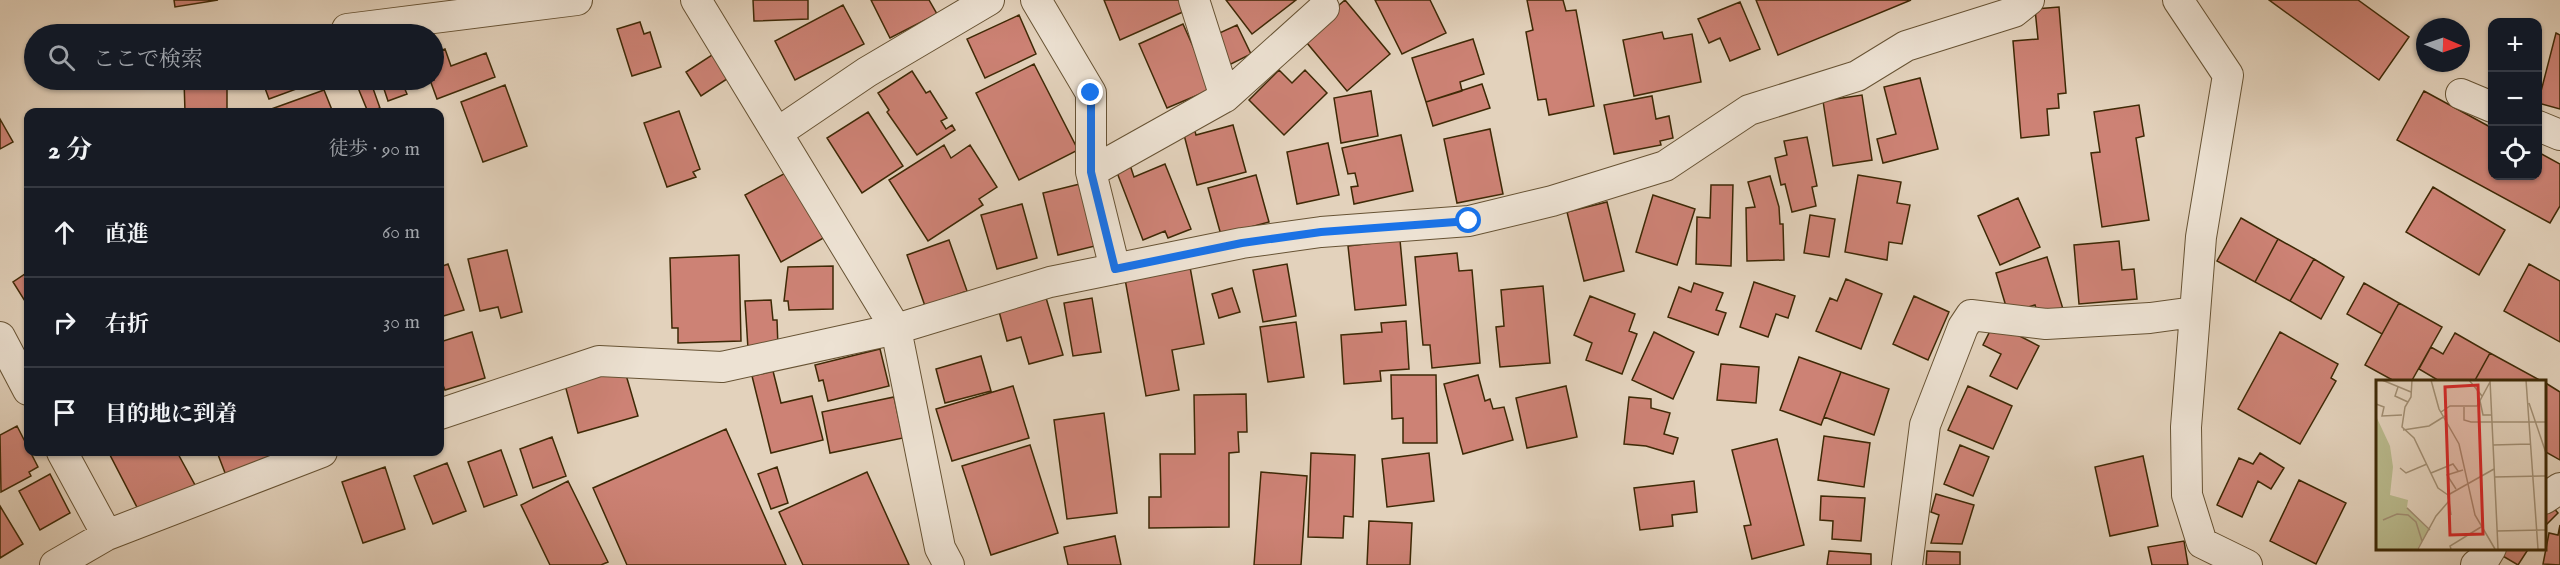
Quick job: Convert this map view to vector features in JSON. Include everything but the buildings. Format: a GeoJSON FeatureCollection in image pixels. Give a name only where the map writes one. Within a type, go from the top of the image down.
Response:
{"type":"FeatureCollection","features":[{"type":"Feature","properties":{"kind":"street"},"geometry":{"type":"LineString","coordinates":[[387,24],[577,0]]}},
{"type":"Feature","properties":{"kind":"street"},"geometry":{"type":"LineString","coordinates":[[696,0],[896,329],[939,548],[949,565]]}},
{"type":"Feature","properties":{"kind":"street"},"geometry":{"type":"LineString","coordinates":[[777,134],[867,72],[989,0]]}},
{"type":"Feature","properties":{"kind":"street"},"geometry":{"type":"LineString","coordinates":[[1036,0],[1091,93],[1091,172],[1115,269]]}},
{"type":"Feature","properties":{"kind":"street"},"geometry":{"type":"LineString","coordinates":[[1194,0],[1225,97]]}},
{"type":"Feature","properties":{"kind":"street"},"geometry":{"type":"LineString","coordinates":[[444,413],[599,361],[722,367],[896,329],[1050,282],[1242,243],[1321,232],[1469,221],[1552,201],[1665,166],[1749,110],[1857,76],[1906,46],[2014,12],[2029,0]]}},
{"type":"Feature","properties":{"kind":"street"},"geometry":{"type":"LineString","coordinates":[[2178,0],[2228,75],[2201,237],[2186,427],[2187,495],[2202,543],[2247,565]]}},
{"type":"Feature","properties":{"kind":"street"},"geometry":{"type":"LineString","coordinates":[[1091,172],[1225,97],[1324,8]]}},
{"type":"Feature","properties":{"kind":"street"},"geometry":{"type":"LineString","coordinates":[[2461,94],[2488,105]]}},
{"type":"Feature","properties":{"kind":"street"},"geometry":{"type":"LineString","coordinates":[[2542,128],[2560,135]]}},
{"type":"Feature","properties":{"kind":"street"},"geometry":{"type":"LineString","coordinates":[[1907,565],[1925,425],[1963,327],[1971,315],[2046,324],[2150,318],[2194,312]]}},
{"type":"Feature","properties":{"kind":"street"},"geometry":{"type":"LineString","coordinates":[[0,337],[24,382]]}},
{"type":"Feature","properties":{"kind":"street"},"geometry":{"type":"LineString","coordinates":[[64,456],[107,535]]}},
{"type":"Feature","properties":{"kind":"street"},"geometry":{"type":"LineString","coordinates":[[55,565],[107,535],[312,456]]}},
{"type":"Feature","properties":{"kind":"street"},"geometry":{"type":"LineString","coordinates":[[2545,498],[2560,488]]}},
{"type":"Feature","properties":{"kind":"street"},"geometry":{"type":"LineString","coordinates":[[2476,565],[2490,550]]}},
{"type":"Feature","properties":{"kind":"route"},"geometry":{"type":"LineString","coordinates":[[1091,93],[1091,172],[1115,269],[1242,243],[1321,232],[1469,221]]}}]}
